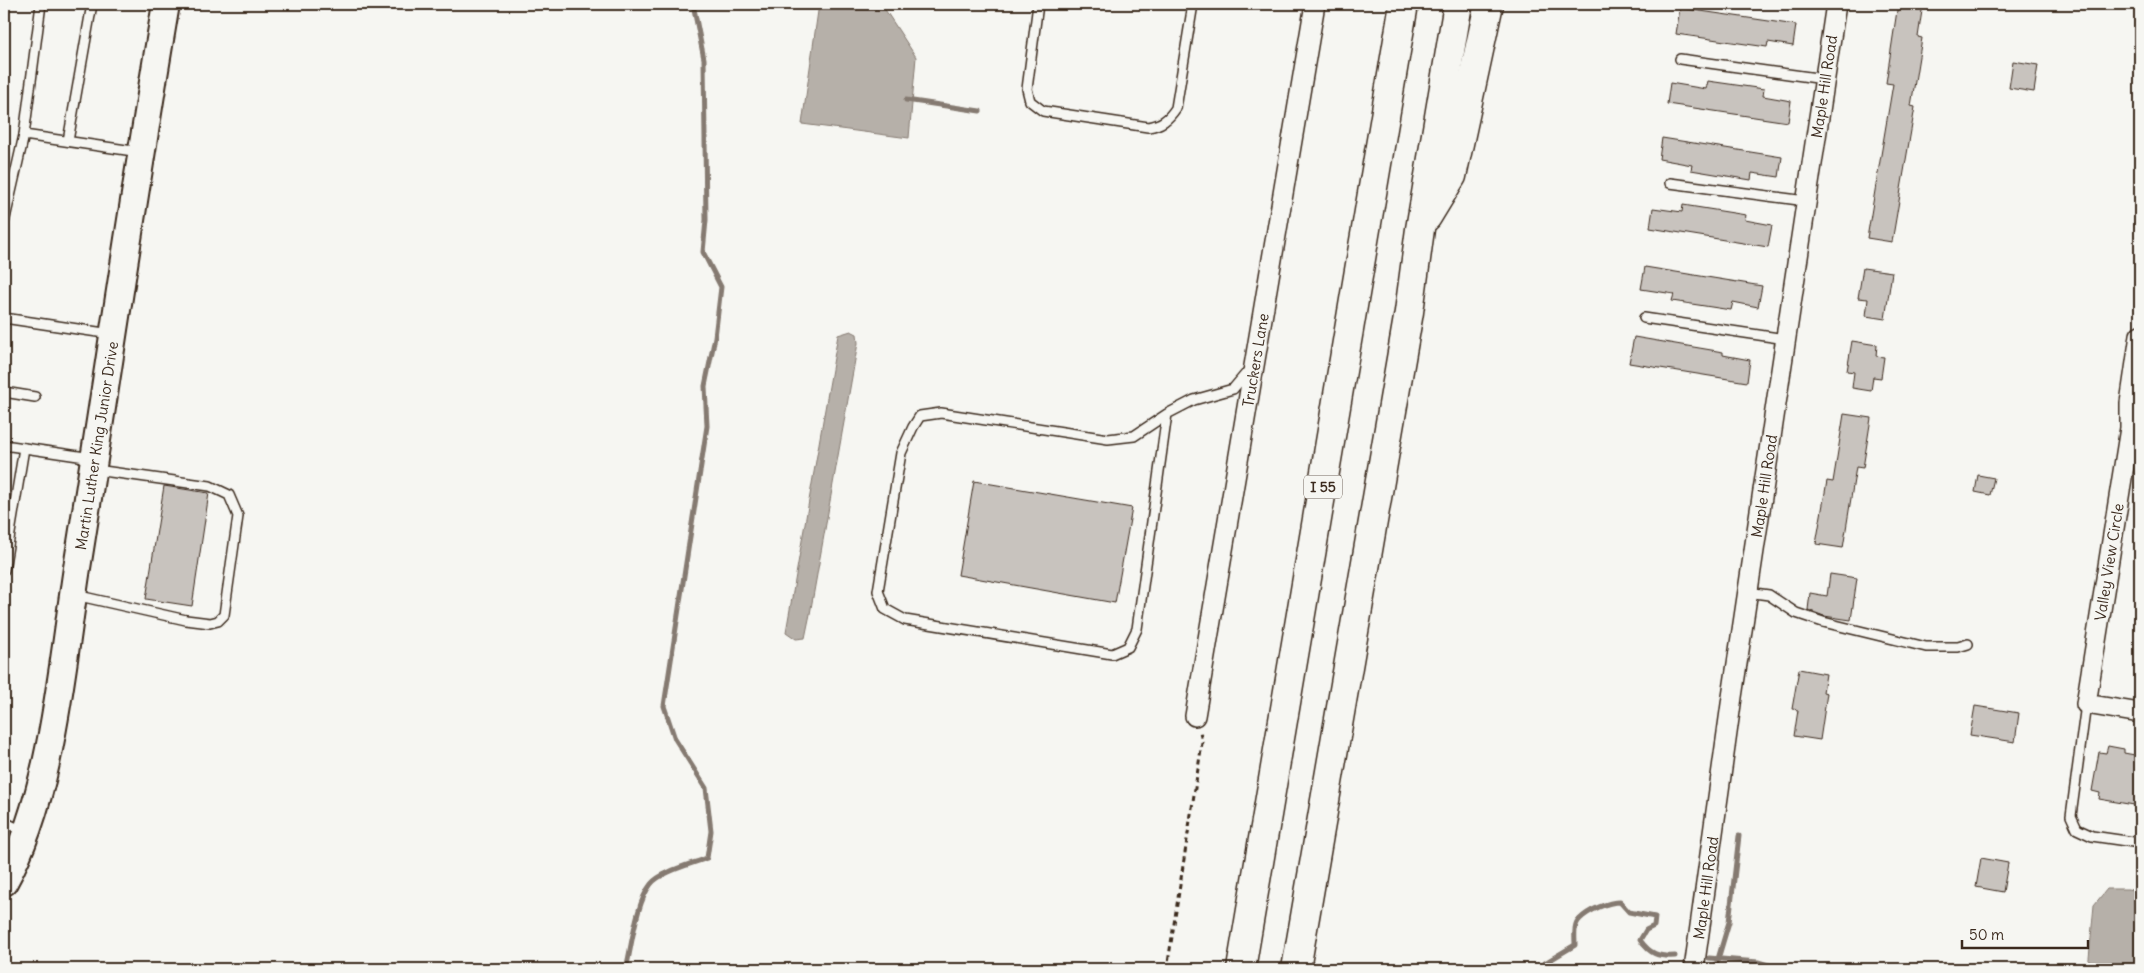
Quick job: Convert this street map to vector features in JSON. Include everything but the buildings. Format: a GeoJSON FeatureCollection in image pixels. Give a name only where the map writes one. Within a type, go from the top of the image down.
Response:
{"type":"FeatureCollection","features":[{"type":"Feature","properties":{"kind":"highway"},"geometry":{"type":"LineString","coordinates":[[1296,969],[1410,312],[1420,229],[1458,4]]}},
{"type":"Feature","properties":{"kind":"highway"},"geometry":{"type":"LineString","coordinates":[[1420,229],[1452,176],[1489,4]]}},
{"type":"Feature","properties":{"kind":"highway","name":"I 55"},"geometry":{"type":"LineString","coordinates":[[1241,969],[1403,8]]}},
{"type":"Feature","properties":{"kind":"main road","name":"Martin Luther King Junior Drive"},"geometry":{"type":"LineString","coordinates":[[4,882],[15,827],[50,743],[114,335],[140,152],[166,4]]}},
{"type":"Feature","properties":{"kind":"street","name":"Truckers Lane"},"geometry":{"type":"LineString","coordinates":[[1195,716],[1316,4]]}},
{"type":"Feature","properties":{"kind":"street","name":"Maple Hill Road"},"geometry":{"type":"LineString","coordinates":[[1694,969],[1836,4]]}},
{"type":"Feature","properties":{"kind":"street","name":"Valley View Circle"},"geometry":{"type":"LineString","coordinates":[[2086,704],[2130,428],[2130,403],[2140,334]]}},
{"type":"Feature","properties":{"kind":"street"},"geometry":{"type":"LineString","coordinates":[[2086,704],[2140,713]]}},
{"type":"Feature","properties":{"kind":"lane"},"geometry":{"type":"LineString","coordinates":[[4,222],[24,135],[41,4]]}},
{"type":"Feature","properties":{"kind":"lane"},"geometry":{"type":"LineString","coordinates":[[68,141],[92,4]]}},
{"type":"Feature","properties":{"kind":"lane"},"geometry":{"type":"LineString","coordinates":[[1038,4],[1027,89],[1030,101],[1043,111],[1148,127],[1158,125],[1169,118],[1176,108],[1194,4]]}},
{"type":"Feature","properties":{"kind":"lane"},"geometry":{"type":"LineString","coordinates":[[1680,59],[1824,79]]}},
{"type":"Feature","properties":{"kind":"lane"},"geometry":{"type":"LineString","coordinates":[[24,135],[140,152]]}},
{"type":"Feature","properties":{"kind":"lane"},"geometry":{"type":"LineString","coordinates":[[1670,183],[1806,201]]}},
{"type":"Feature","properties":{"kind":"lane"},"geometry":{"type":"LineString","coordinates":[[4,318],[114,335]]}},
{"type":"Feature","properties":{"kind":"lane"},"geometry":{"type":"LineString","coordinates":[[1644,318],[1786,338]]}},
{"type":"Feature","properties":{"kind":"lane"},"geometry":{"type":"LineString","coordinates":[[1167,414],[1137,629],[1128,647],[1112,654],[906,620],[886,609],[878,591],[902,453],[920,416],[941,413],[1108,439],[1134,436],[1167,414],[1194,400],[1233,389],[1254,364]]}},
{"type":"Feature","properties":{"kind":"lane"},"geometry":{"type":"LineString","coordinates":[[4,392],[35,397]]}},
{"type":"Feature","properties":{"kind":"lane"},"geometry":{"type":"LineString","coordinates":[[4,445],[210,486],[229,495],[238,516],[224,615],[218,620],[210,623],[186,620],[73,594]]}},
{"type":"Feature","properties":{"kind":"lane"},"geometry":{"type":"LineString","coordinates":[[4,570],[24,448]]}},
{"type":"Feature","properties":{"kind":"lane"},"geometry":{"type":"LineString","coordinates":[[1748,592],[1769,595],[1796,613],[1823,622],[1926,647],[1958,647],[1968,644]]}},
{"type":"Feature","properties":{"kind":"lane"},"geometry":{"type":"LineString","coordinates":[[2086,704],[2071,816],[2076,829],[2092,836],[2140,843]]}},
{"type":"Feature","properties":{"kind":"path"},"geometry":{"type":"LineString","coordinates":[[1167,969],[1202,744],[1195,716]]}},
{"type":"Feature","properties":{"kind":"shaded area"},"geometry":{"type":"Polygon","coordinates":[[[819,4],[882,5],[916,57],[909,138],[802,124],[819,4]]]}},
{"type":"Feature","properties":{"kind":"shaded area"},"geometry":{"type":"Polygon","coordinates":[[[851,331],[857,334],[858,343],[810,614],[805,638],[796,639],[786,632],[838,335],[851,331]]]}},
{"type":"Feature","properties":{"kind":"shaded area"},"geometry":{"type":"Polygon","coordinates":[[[2107,889],[2128,889],[2140,892],[2140,969],[2088,969],[2094,905],[2107,889]]]}},
{"type":"Feature","properties":{"kind":"waterway"},"geometry":{"type":"LineString","coordinates":[[626,969],[638,913],[646,892],[651,884],[661,876],[707,858],[711,831],[706,788],[675,739],[664,706],[707,426],[705,386],[715,337],[721,287],[703,252],[706,220],[704,59],[693,4]]}},
{"type":"Feature","properties":{"kind":"waterway"},"geometry":{"type":"LineString","coordinates":[[906,100],[980,111]]}},
{"type":"Feature","properties":{"kind":"waterway"},"geometry":{"type":"LineString","coordinates":[[1715,969],[1729,922],[1739,836]]}},
{"type":"Feature","properties":{"kind":"waterway"},"geometry":{"type":"LineString","coordinates":[[1535,969],[1575,945],[1576,924],[1584,916],[1599,907],[1615,902],[1620,902],[1629,912],[1655,917],[1654,926],[1646,930],[1640,940],[1647,949],[1655,954],[1675,956]]}},
{"type":"Feature","properties":{"kind":"waterway"},"geometry":{"type":"LineString","coordinates":[[1709,958],[1758,962],[1782,969]]}}]}
